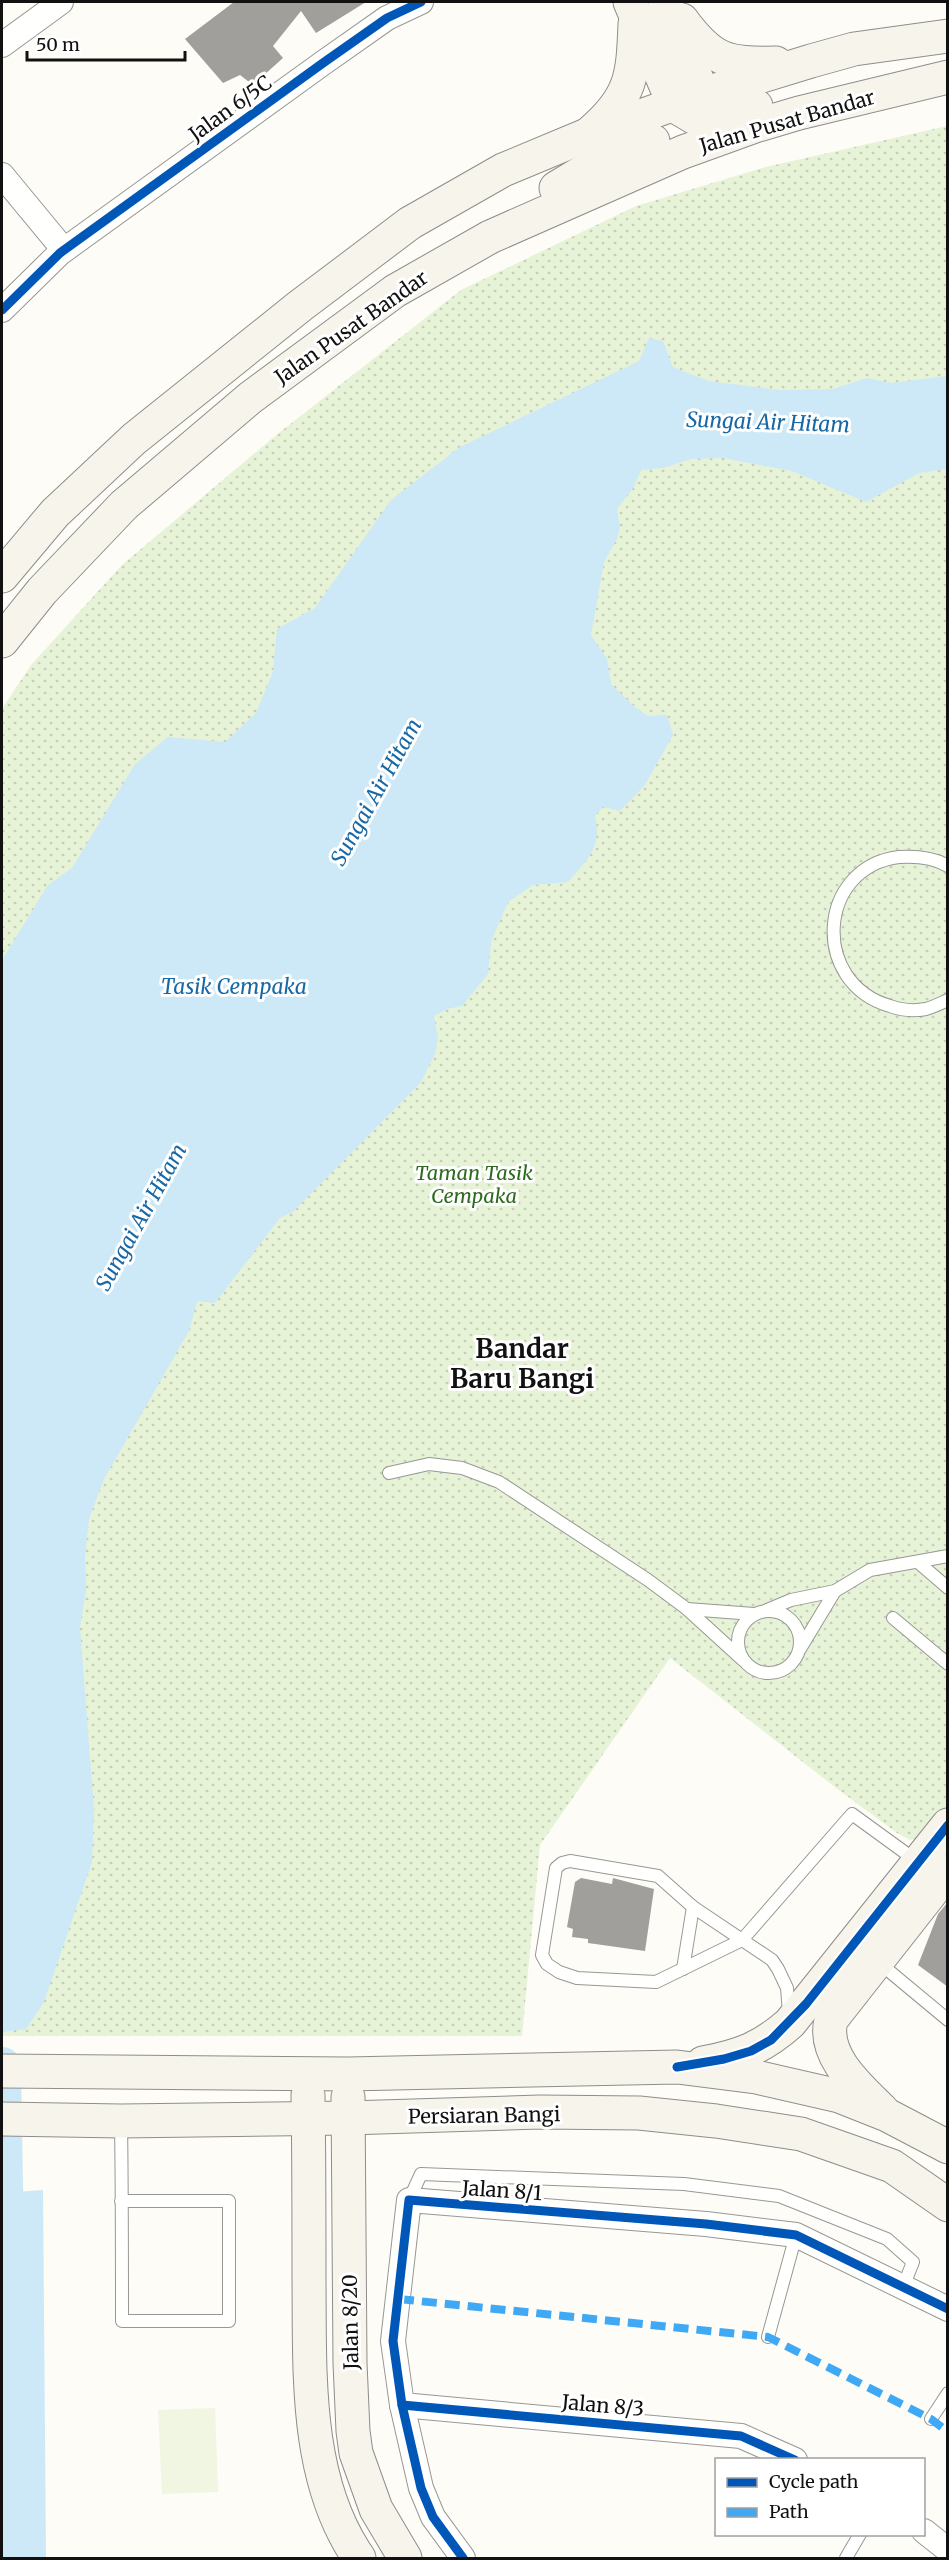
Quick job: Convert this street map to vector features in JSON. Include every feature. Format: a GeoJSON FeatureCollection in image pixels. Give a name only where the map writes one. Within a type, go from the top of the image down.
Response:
{"type":"FeatureCollection","features":[{"type":"Feature","properties":{"kind":"main road"},"geometry":{"type":"LineString","coordinates":[[667,2],[696,38],[709,50],[728,61],[748,63],[811,61]]}},
{"type":"Feature","properties":{"kind":"main road"},"geometry":{"type":"LineString","coordinates":[[490,237],[542,196],[598,162],[683,128],[691,106],[667,2]]}},
{"type":"Feature","properties":{"kind":"main road"},"geometry":{"type":"LineString","coordinates":[[632,8],[691,106],[726,115],[841,81],[905,71],[948,70]]}},
{"type":"Feature","properties":{"kind":"main road"},"geometry":{"type":"LineString","coordinates":[[587,135],[606,119],[628,87],[633,72],[632,8]]}},
{"type":"Feature","properties":{"kind":"main road"},"geometry":{"type":"LineString","coordinates":[[2,576],[55,513],[134,439],[309,299],[410,223],[503,170],[587,135],[691,106],[811,61],[854,49],[948,36]]}},
{"type":"Feature","properties":{"kind":"main road","name":"Jalan Pusat Bandar"},"geometry":{"type":"LineString","coordinates":[[2,641],[42,591],[124,505],[250,398],[394,291],[490,237],[683,152],[754,126],[948,77]]}},
{"type":"Feature","properties":{"kind":"main road"},"geometry":{"type":"LineString","coordinates":[[678,2067],[724,2059],[751,2051],[809,2016],[877,1961],[933,1871],[948,1825]]}},
{"type":"Feature","properties":{"kind":"main road"},"geometry":{"type":"LineString","coordinates":[[809,2016],[933,1871]]}},
{"type":"Feature","properties":{"kind":"main road"},"geometry":{"type":"LineString","coordinates":[[809,2016],[828,2030],[831,2048],[860,2087],[887,2115]]}},
{"type":"Feature","properties":{"kind":"main road"},"geometry":{"type":"LineString","coordinates":[[2,2071],[348,2074],[678,2067],[720,2071],[791,2084],[839,2097],[887,2115],[948,2147]]}},
{"type":"Feature","properties":{"kind":"main road","name":"Jalan 8/20"},"geometry":{"type":"LineString","coordinates":[[308,2073],[310,2367],[314,2415],[322,2476],[336,2516],[359,2559]]}},
{"type":"Feature","properties":{"kind":"main road","name":"Jalan 8/20"},"geometry":{"type":"LineString","coordinates":[[348,2074],[350,2363],[356,2453],[376,2509],[405,2559]]}},
{"type":"Feature","properties":{"kind":"main road","name":"Persiaran Bangi"},"geometry":{"type":"LineString","coordinates":[[2,2119],[121,2121],[348,2118],[540,2112],[639,2113],[716,2121],[801,2134],[892,2166],[948,2205]]}},
{"type":"Feature","properties":{"kind":"main road"},"geometry":{"type":"LineString","coordinates":[[348,2179],[364,2150],[375,2139],[390,2130],[426,2116]]}},
{"type":"Feature","properties":{"kind":"main road"},"geometry":{"type":"LineString","coordinates":[[243,2119],[285,2144],[309,2175]]}},
{"type":"Feature","properties":{"kind":"street"},"geometry":{"type":"LineString","coordinates":[[2,45],[61,2]]}},
{"type":"Feature","properties":{"kind":"street","name":"Jalan 6/5C"},"geometry":{"type":"LineString","coordinates":[[2,309],[64,250],[387,18],[421,2]]}},
{"type":"Feature","properties":{"kind":"street"},"geometry":{"type":"LineString","coordinates":[[2,175],[64,250]]}},
{"type":"Feature","properties":{"kind":"street"},"geometry":{"type":"LineString","coordinates":[[409,2200],[393,2341],[402,2405],[421,2488],[433,2517],[463,2559]]}},
{"type":"Feature","properties":{"kind":"street","name":"Jalan 8/1"},"geometry":{"type":"LineString","coordinates":[[409,2200],[705,2224],[796,2235],[948,2309]]}},
{"type":"Feature","properties":{"kind":"street","name":"Jalan 8/3"},"geometry":{"type":"LineString","coordinates":[[402,2405],[741,2436],[790,2458]]}},
{"type":"Feature","properties":{"kind":"street"},"geometry":{"type":"LineString","coordinates":[[925,2532],[948,2550]]}},
{"type":"Feature","properties":{"kind":"lane"},"geometry":{"type":"LineString","coordinates":[[948,866],[914,856],[887,859],[864,871],[845,890],[834,915],[832,942],[840,967],[856,989],[877,1003],[900,1010],[925,1009],[948,1000]]}},
{"type":"Feature","properties":{"kind":"lane"},"geometry":{"type":"LineString","coordinates":[[389,1473],[429,1464],[462,1468],[499,1482],[610,1553],[687,1609],[743,1660],[760,1672],[780,1671],[789,1666],[835,1591]]}},
{"type":"Feature","properties":{"kind":"lane"},"geometry":{"type":"LineString","coordinates":[[743,1660],[739,1650],[740,1629],[746,1620],[760,1612],[790,1600],[835,1591],[870,1570],[948,1556]]}},
{"type":"Feature","properties":{"kind":"lane"},"geometry":{"type":"LineString","coordinates":[[919,1563],[948,1588]]}},
{"type":"Feature","properties":{"kind":"lane"},"geometry":{"type":"LineString","coordinates":[[687,1609],[784,1614],[798,1629],[800,1649]]}},
{"type":"Feature","properties":{"kind":"lane"},"geometry":{"type":"LineString","coordinates":[[893,1618],[948,1664]]}},
{"type":"Feature","properties":{"kind":"lane"},"geometry":{"type":"LineString","coordinates":[[809,2016],[787,1988],[771,1960],[742,1941],[693,1906],[658,1876],[570,1861],[555,1868],[542,1955],[547,1964],[559,1972],[577,1978],[656,1982],[742,1941],[852,1814],[933,1871]]}},
{"type":"Feature","properties":{"kind":"lane"},"geometry":{"type":"LineString","coordinates":[[683,1969],[693,1906]]}},
{"type":"Feature","properties":{"kind":"lane"},"geometry":{"type":"LineString","coordinates":[[877,1961],[948,2020]]}},
{"type":"Feature","properties":{"kind":"lane"},"geometry":{"type":"LineString","coordinates":[[121,2121],[122,2321],[229,2321],[229,2201],[122,2201]]}},
{"type":"Feature","properties":{"kind":"lane"},"geometry":{"type":"LineString","coordinates":[[409,2200],[421,2174],[684,2184],[779,2196],[886,2239],[913,2262],[903,2287]]}},
{"type":"Feature","properties":{"kind":"lane"},"geometry":{"type":"LineString","coordinates":[[768,2337],[796,2235]]}},
{"type":"Feature","properties":{"kind":"lane"},"geometry":{"type":"LineString","coordinates":[[931,2420],[948,2393]]}},
{"type":"Feature","properties":{"kind":"lane"},"geometry":{"type":"LineString","coordinates":[[846,2559],[859,2536]]}},
{"type":"Feature","properties":{"kind":"green space","name":"Taman Tasik Cempaka"},"geometry":{"type":"Polygon","coordinates":[[[947,126],[947,1807],[924,1837],[910,1840],[836,1788],[670,1658],[540,1845],[522,2036],[2,2036],[2,709],[31,665],[122,565],[275,436],[461,290],[636,206],[766,167],[947,126]]]}},
{"type":"Feature","properties":{"kind":"green space"},"geometry":{"type":"Polygon","coordinates":[[[215,2408],[218,2492],[162,2494],[158,2410],[215,2408]]]}},
{"type":"Feature","properties":{"kind":"water","name":"Tasik Cempaka"},"geometry":{"type":"Polygon","coordinates":[[[649,338],[663,341],[673,367],[708,381],[780,390],[833,389],[867,378],[891,383],[947,376],[947,469],[919,473],[866,502],[792,471],[723,458],[691,459],[663,468],[641,470],[634,487],[617,509],[620,526],[617,539],[604,562],[591,635],[607,659],[611,684],[648,716],[667,715],[673,735],[645,785],[620,811],[603,807],[595,816],[597,837],[595,845],[568,882],[533,885],[508,902],[491,942],[488,974],[462,1006],[447,1009],[434,1016],[438,1037],[435,1054],[421,1082],[294,1211],[280,1218],[215,1303],[197,1301],[189,1331],[104,1479],[89,1519],[85,1556],[86,1590],[80,1627],[94,1810],[92,1862],[44,2002],[26,2029],[2,2032],[2,960],[48,885],[72,868],[135,764],[168,737],[225,742],[256,713],[273,672],[277,629],[315,608],[391,500],[460,447],[639,361],[649,338]]]}},
{"type":"Feature","properties":{"kind":"water"},"geometry":{"type":"Polygon","coordinates":[[[43,2190],[46,2558],[2,2558],[2,2193],[43,2190]]]}},
{"type":"Feature","properties":{"kind":"building"},"geometry":{"type":"Polygon","coordinates":[[[234,2],[366,2],[316,33],[301,11],[273,46],[283,58],[253,85],[240,75],[223,83],[185,39],[234,2]]]}},
{"type":"Feature","properties":{"kind":"building"},"geometry":{"type":"Polygon","coordinates":[[[581,1878],[612,1884],[613,1878],[654,1889],[645,1951],[588,1943],[588,1939],[572,1937],[573,1929],[567,1927],[575,1882],[581,1878]]]}},
{"type":"Feature","properties":{"kind":"building"},"geometry":{"type":"Polygon","coordinates":[[[948,1902],[948,1987],[918,1965],[938,1914],[948,1902]]]}},
{"type":"Feature","properties":{"kind":"waterway","name":"Sungai Air Hitam"},"geometry":{"type":"LineString","coordinates":[[2,2066],[5,2245]]}},
{"type":"Feature","properties":{"kind":"marked path"},"geometry":{"type":"LineString","coordinates":[[399,2299],[768,2337],[931,2419],[948,2432]]}},
{"type":"Feature","properties":{"kind":"cycle path"},"geometry":{"type":"LineString","coordinates":[[2,310],[60,253],[387,18],[421,2]]}},
{"type":"Feature","properties":{"kind":"cycle path"},"geometry":{"type":"LineString","coordinates":[[677,2067],[724,2059],[751,2051],[771,2040],[806,2004],[948,1825]]}},
{"type":"Feature","properties":{"kind":"cycle path"},"geometry":{"type":"LineString","coordinates":[[463,2558],[433,2517],[421,2488],[402,2405],[393,2341],[409,2200],[706,2224],[796,2235],[948,2309]]}},
{"type":"Feature","properties":{"kind":"cycle path"},"geometry":{"type":"LineString","coordinates":[[402,2405],[741,2436],[790,2458]]}},
{"type":"Feature","properties":{"kind":"district","name":"Bandar Baru Bangi"},"geometry":{"type":"Point","coordinates":[522,1363]}}]}
